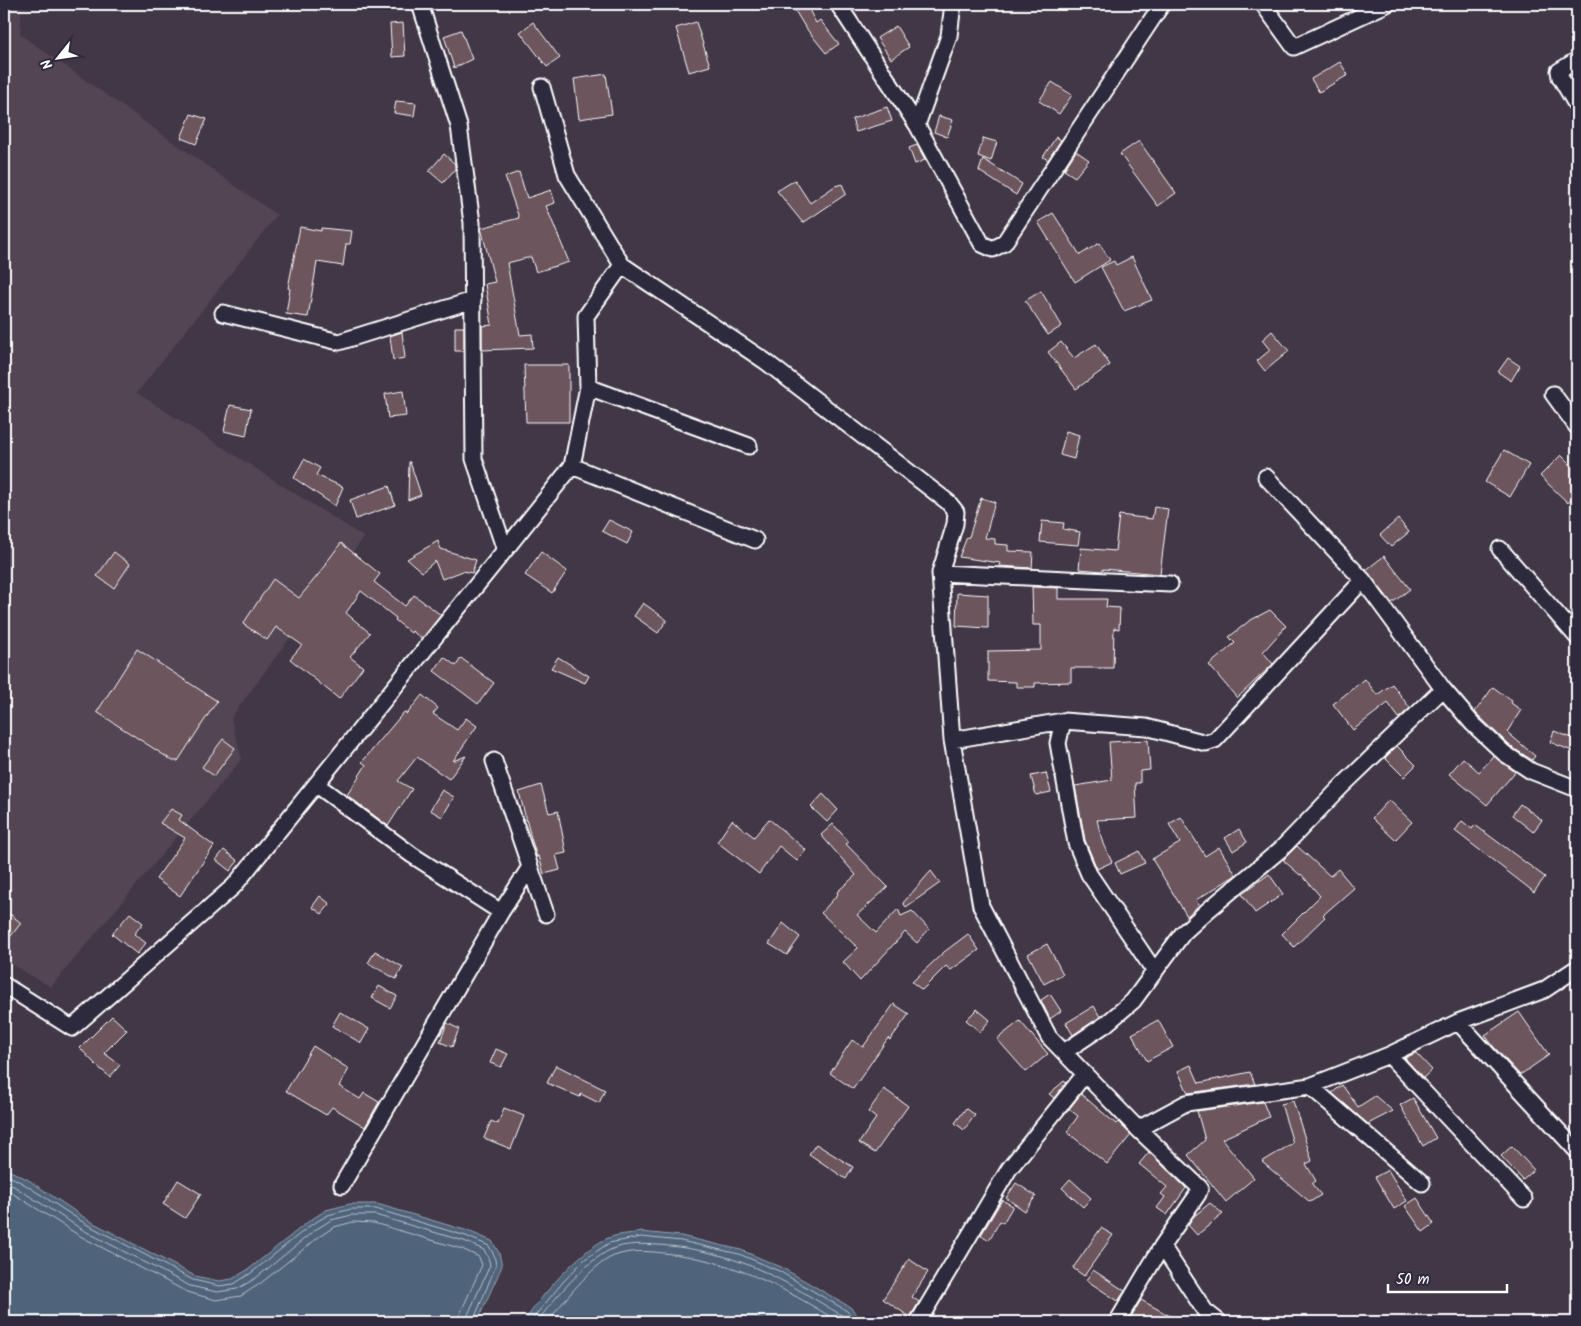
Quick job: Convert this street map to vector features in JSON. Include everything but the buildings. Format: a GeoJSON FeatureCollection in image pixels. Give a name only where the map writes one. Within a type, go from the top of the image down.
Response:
{"type":"FeatureCollection","features":[{"type":"Feature","properties":{"kind":"street"},"geometry":{"type":"LineString","coordinates":[[420,4],[459,126],[472,223],[474,459],[505,550]]}},
{"type":"Feature","properties":{"kind":"street"},"geometry":{"type":"LineString","coordinates":[[838,4],[917,125],[982,244],[993,249],[1004,243],[1162,4]]}},
{"type":"Feature","properties":{"kind":"street"},"geometry":{"type":"LineString","coordinates":[[917,125],[949,36],[953,4]]}},
{"type":"Feature","properties":{"kind":"street"},"geometry":{"type":"LineString","coordinates":[[1264,4],[1294,47],[1387,4]]}},
{"type":"Feature","properties":{"kind":"street"},"geometry":{"type":"LineString","coordinates":[[1577,60],[1559,71],[1560,77],[1577,106]]}},
{"type":"Feature","properties":{"kind":"street"},"geometry":{"type":"LineString","coordinates":[[542,87],[567,175],[622,265],[765,361],[948,502],[956,512],[955,524],[940,573],[952,740],[981,906],[1049,1037],[1138,1129],[1200,1188],[1198,1194],[1162,1246],[1117,1322]]}},
{"type":"Feature","properties":{"kind":"street"},"geometry":{"type":"LineString","coordinates":[[4,985],[72,1028],[234,886],[572,466],[588,387],[586,316],[622,265]]}},
{"type":"Feature","properties":{"kind":"street"},"geometry":{"type":"LineString","coordinates":[[223,313],[339,342],[473,300]]}},
{"type":"Feature","properties":{"kind":"street"},"geometry":{"type":"LineString","coordinates":[[588,387],[749,446]]}},
{"type":"Feature","properties":{"kind":"street"},"geometry":{"type":"LineString","coordinates":[[1553,394],[1577,427]]}},
{"type":"Feature","properties":{"kind":"street"},"geometry":{"type":"LineString","coordinates":[[572,466],[755,540]]}},
{"type":"Feature","properties":{"kind":"street"},"geometry":{"type":"LineString","coordinates":[[1266,477],[1363,580],[1443,689],[1472,723],[1504,753],[1531,771],[1577,789]]}},
{"type":"Feature","properties":{"kind":"street"},"geometry":{"type":"LineString","coordinates":[[1500,549],[1577,637]]}},
{"type":"Feature","properties":{"kind":"street"},"geometry":{"type":"LineString","coordinates":[[940,573],[1170,584]]}},
{"type":"Feature","properties":{"kind":"street"},"geometry":{"type":"LineString","coordinates":[[952,740],[1063,721],[1146,727],[1206,743],[1215,740],[1363,580]]}},
{"type":"Feature","properties":{"kind":"street"},"geometry":{"type":"LineString","coordinates":[[1064,1052],[1106,1024],[1133,1002],[1184,934],[1207,911],[1282,849],[1342,786],[1443,689]]}},
{"type":"Feature","properties":{"kind":"street"},"geometry":{"type":"LineString","coordinates":[[1063,721],[1058,743],[1076,843],[1088,874],[1155,972]]}},
{"type":"Feature","properties":{"kind":"street"},"geometry":{"type":"LineString","coordinates":[[494,761],[546,914]]}},
{"type":"Feature","properties":{"kind":"street"},"geometry":{"type":"LineString","coordinates":[[317,785],[412,855],[501,912]]}},
{"type":"Feature","properties":{"kind":"street"},"geometry":{"type":"LineString","coordinates":[[342,1185],[501,912],[530,867]]}},
{"type":"Feature","properties":{"kind":"street"},"geometry":{"type":"LineString","coordinates":[[1138,1129],[1186,1103],[1310,1086],[1389,1054],[1458,1022],[1544,990],[1577,968]]}},
{"type":"Feature","properties":{"kind":"street"},"geometry":{"type":"LineString","coordinates":[[1458,1022],[1577,1151]]}},
{"type":"Feature","properties":{"kind":"street"},"geometry":{"type":"LineString","coordinates":[[1389,1054],[1524,1199]]}},
{"type":"Feature","properties":{"kind":"street"},"geometry":{"type":"LineString","coordinates":[[918,1322],[1009,1169],[1085,1074]]}},
{"type":"Feature","properties":{"kind":"street"},"geometry":{"type":"LineString","coordinates":[[1310,1086],[1422,1183]]}},
{"type":"Feature","properties":{"kind":"street"},"geometry":{"type":"LineString","coordinates":[[1162,1246],[1205,1311],[1219,1322]]}},
{"type":"Feature","properties":{"kind":"shaded area"},"geometry":{"type":"Polygon","coordinates":[[[4,4],[22,4],[20,34],[277,215],[137,393],[364,537],[231,718],[242,759],[51,987],[4,960],[4,4]]]}},
{"type":"Feature","properties":{"kind":"water"},"geometry":{"type":"Polygon","coordinates":[[[4,1168],[27,1179],[88,1220],[195,1276],[219,1281],[232,1279],[249,1269],[309,1221],[326,1210],[350,1204],[377,1204],[468,1231],[492,1241],[499,1253],[502,1266],[477,1322],[4,1322],[4,1168]]]}},
{"type":"Feature","properties":{"kind":"water"},"geometry":{"type":"Polygon","coordinates":[[[641,1232],[681,1236],[741,1250],[781,1267],[850,1307],[864,1322],[524,1322],[540,1300],[572,1264],[595,1245],[610,1237],[641,1232]]]}}]}
